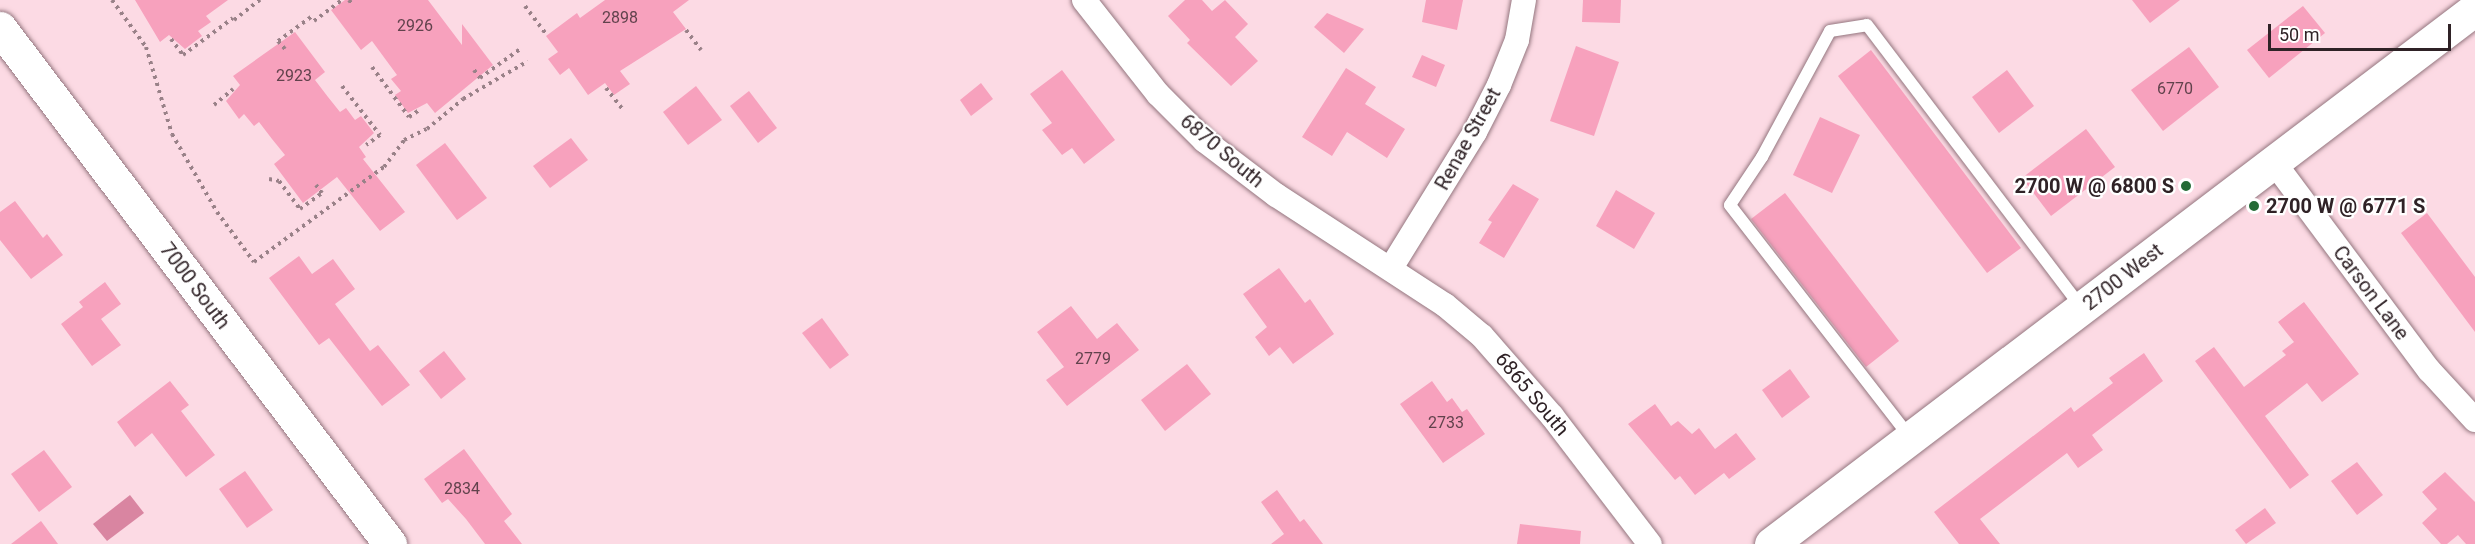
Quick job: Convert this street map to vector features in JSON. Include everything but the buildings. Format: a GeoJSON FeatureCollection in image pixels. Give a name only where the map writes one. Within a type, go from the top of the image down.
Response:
{"type":"FeatureCollection","features":[{"type":"Feature","properties":{"kind":"main road","name":"2700 West"},"geometry":{"type":"LineString","coordinates":[[1771,544],[2475,9]]}},
{"type":"Feature","properties":{"kind":"main road","name":"7000 South"},"geometry":{"type":"LineString","coordinates":[[0,28],[381,541]]}},
{"type":"Feature","properties":{"kind":"street","name":"6870 South"},"geometry":{"type":"LineString","coordinates":[[1084,0],[1158,94],[1205,141],[1276,195],[1391,268]]}},
{"type":"Feature","properties":{"kind":"street","name":"Renae Street"},"geometry":{"type":"LineString","coordinates":[[1391,268],[1475,132],[1499,85],[1516,40],[1524,0]]}},
{"type":"Feature","properties":{"kind":"street","name":"Carson Lane"},"geometry":{"type":"LineString","coordinates":[[2273,161],[2422,361],[2475,420]]}},
{"type":"Feature","properties":{"kind":"street","name":"6865 South"},"geometry":{"type":"LineString","coordinates":[[1391,268],[1482,336],[1552,416],[1650,544]]}},
{"type":"Feature","properties":{"kind":"lane"},"geometry":{"type":"LineString","coordinates":[[1910,438],[1730,205],[1762,157],[1830,31],[1867,25],[2082,308]]}},
{"type":"Feature","properties":{"kind":"path"},"geometry":{"type":"LineString","coordinates":[[112,0],[146,47],[172,134],[217,212],[254,262],[384,166],[404,140],[427,129],[463,99],[528,61]]}},
{"type":"Feature","properties":{"kind":"path"},"geometry":{"type":"LineString","coordinates":[[171,39],[183,55],[260,0]]}},
{"type":"Feature","properties":{"kind":"path"},"geometry":{"type":"LineString","coordinates":[[285,49],[279,41],[342,0]]}},
{"type":"Feature","properties":{"kind":"path"},"geometry":{"type":"LineString","coordinates":[[525,6],[546,34]]}},
{"type":"Feature","properties":{"kind":"path"},"geometry":{"type":"LineString","coordinates":[[686,30],[701,50]]}},
{"type":"Feature","properties":{"kind":"path"},"geometry":{"type":"LineString","coordinates":[[474,70],[480,78],[520,49]]}},
{"type":"Feature","properties":{"kind":"path"},"geometry":{"type":"LineString","coordinates":[[372,67],[409,117],[421,109]]}},
{"type":"Feature","properties":{"kind":"path"},"geometry":{"type":"LineString","coordinates":[[342,86],[380,135],[366,145]]}},
{"type":"Feature","properties":{"kind":"path"},"geometry":{"type":"LineString","coordinates":[[606,88],[623,110]]}},
{"type":"Feature","properties":{"kind":"path"},"geometry":{"type":"LineString","coordinates":[[214,105],[233,89]]}},
{"type":"Feature","properties":{"kind":"path"},"geometry":{"type":"LineString","coordinates":[[269,179],[279,180],[300,209],[322,193],[316,185]]}},
{"type":"Feature","properties":{"kind":"shaded area"},"geometry":{"type":"Polygon","coordinates":[[[130,495],[144,513],[107,541],[93,524],[130,495]]]}},
{"type":"Feature","properties":{"kind":"place","name":"2700 W @ 6800 S"},"geometry":{"type":"Point","coordinates":[2186,186]}},
{"type":"Feature","properties":{"kind":"place","name":"2700 W @ 6771 S"},"geometry":{"type":"Point","coordinates":[2254,206]}}]}
